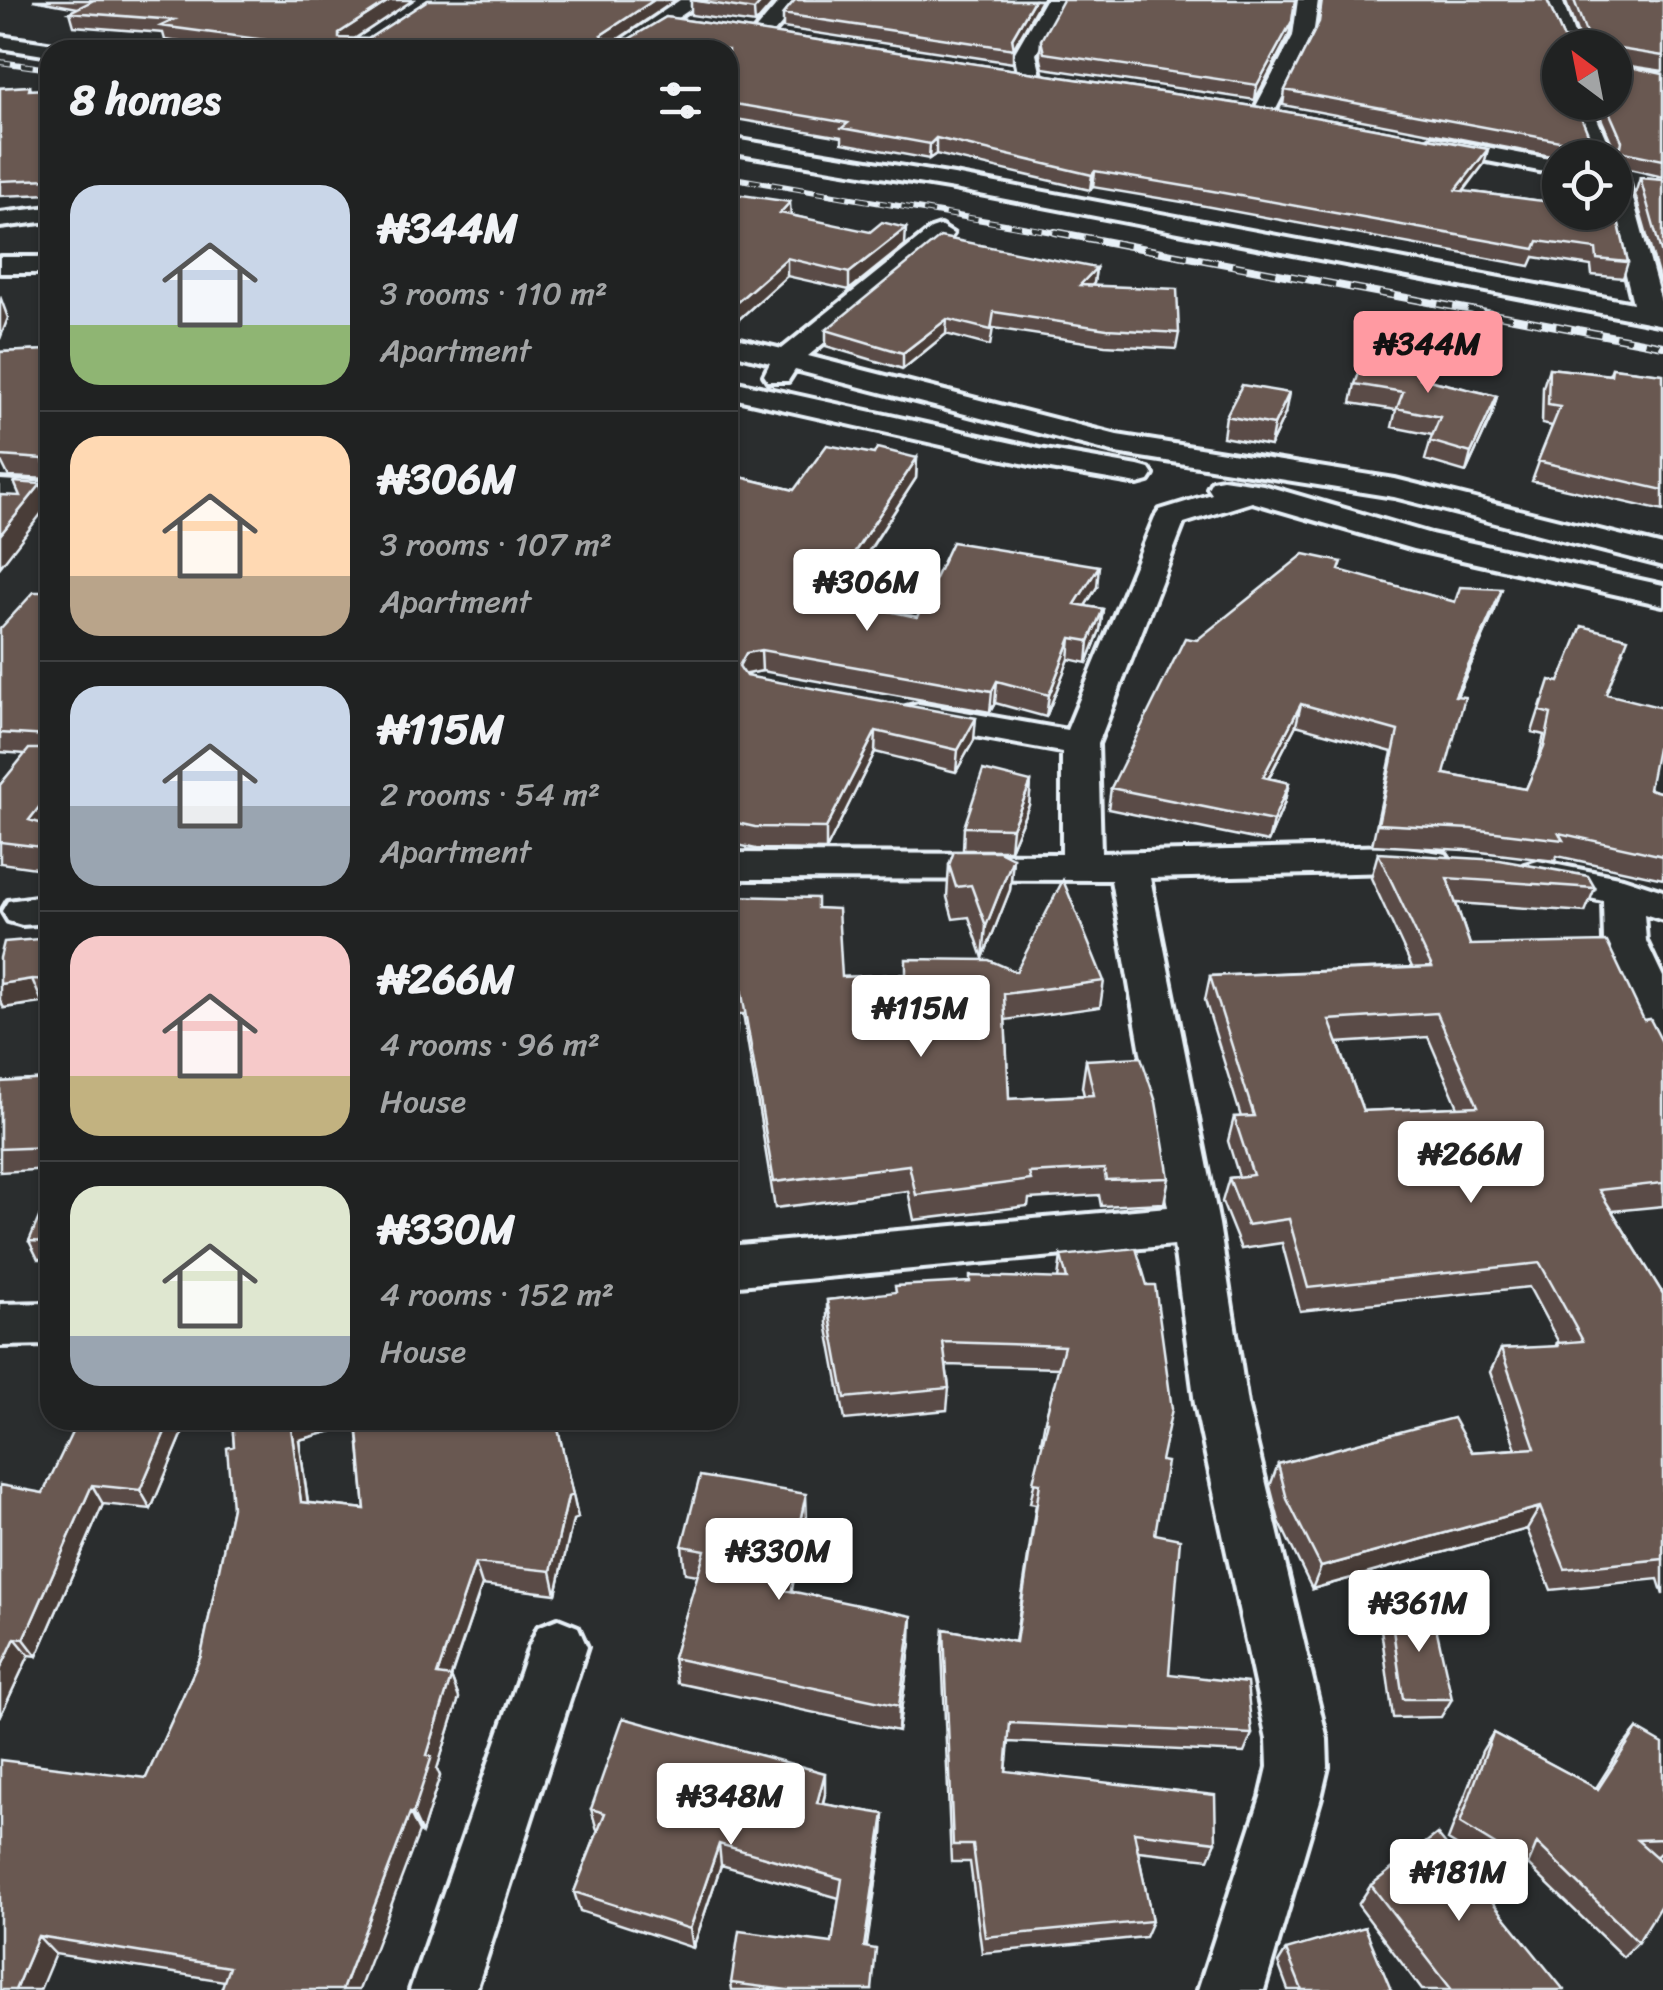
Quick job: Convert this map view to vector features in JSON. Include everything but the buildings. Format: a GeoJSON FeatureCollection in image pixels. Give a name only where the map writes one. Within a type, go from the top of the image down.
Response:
{"type":"FeatureCollection","features":[{"type":"Feature","properties":{"kind":"street"},"geometry":{"type":"LineString","coordinates":[[630,40],[667,21],[694,0]]}},
{"type":"Feature","properties":{"kind":"street"},"geometry":{"type":"LineString","coordinates":[[760,37],[792,0]]}},
{"type":"Feature","properties":{"kind":"street"},"geometry":{"type":"LineString","coordinates":[[1030,76],[1025,54],[1055,0]]}},
{"type":"Feature","properties":{"kind":"street"},"geometry":{"type":"LineString","coordinates":[[1263,113],[1303,36],[1308,0]]}},
{"type":"Feature","properties":{"kind":"street"},"geometry":{"type":"LineString","coordinates":[[1552,0],[1563,30]]}},
{"type":"Feature","properties":{"kind":"street"},"geometry":{"type":"LineString","coordinates":[[667,21],[704,27]]}},
{"type":"Feature","properties":{"kind":"street"},"geometry":{"type":"LineString","coordinates":[[0,42],[40,48]]}},
{"type":"Feature","properties":{"kind":"street"},"geometry":{"type":"LineString","coordinates":[[1412,140],[1542,165]]}},
{"type":"Feature","properties":{"kind":"street"},"geometry":{"type":"LineString","coordinates":[[738,147],[954,182],[1656,316],[1630,230]]}},
{"type":"Feature","properties":{"kind":"street"},"geometry":{"type":"LineString","coordinates":[[1632,181],[1648,184]]}},
{"type":"Feature","properties":{"kind":"street"},"geometry":{"type":"LineString","coordinates":[[0,220],[40,215]]}},
{"type":"Feature","properties":{"kind":"street"},"geometry":{"type":"LineString","coordinates":[[765,397],[788,359],[940,234]]}},
{"type":"Feature","properties":{"kind":"street"},"geometry":{"type":"LineString","coordinates":[[0,265],[40,265]]}},
{"type":"Feature","properties":{"kind":"street"},"geometry":{"type":"LineString","coordinates":[[738,346],[788,359],[1153,486],[1252,492],[1424,542],[1663,595]]}},
{"type":"Feature","properties":{"kind":"street"},"geometry":{"type":"LineString","coordinates":[[738,394],[1108,470],[1153,486],[1395,488],[1663,556]]}},
{"type":"Feature","properties":{"kind":"street"},"geometry":{"type":"LineString","coordinates":[[1153,486],[1080,744],[1105,866],[1195,1224],[1221,1404],[1298,1740],[1298,1767],[1291,1797],[1231,1990]]}},
{"type":"Feature","properties":{"kind":"street"},"geometry":{"type":"LineString","coordinates":[[0,489],[40,491]]}},
{"type":"Feature","properties":{"kind":"street"},"geometry":{"type":"LineString","coordinates":[[892,710],[1080,744]]}},
{"type":"Feature","properties":{"kind":"street"},"geometry":{"type":"LineString","coordinates":[[738,866],[1105,866],[1395,859],[1534,873],[1623,892],[1663,906]]}},
{"type":"Feature","properties":{"kind":"street"},"geometry":{"type":"LineString","coordinates":[[1623,892],[1625,940],[1663,1022]]}},
{"type":"Feature","properties":{"kind":"street"},"geometry":{"type":"LineString","coordinates":[[738,1265],[1195,1224]]}},
{"type":"Feature","properties":{"kind":"street"},"geometry":{"type":"LineString","coordinates":[[443,1990],[558,1647]]}},
{"type":"Feature","properties":{"kind":"railway"},"geometry":{"type":"LineString","coordinates":[[0,62],[40,68]]}},
{"type":"Feature","properties":{"kind":"railway"},"geometry":{"type":"LineString","coordinates":[[738,179],[1070,235]]}},
{"type":"Feature","properties":{"kind":"railway"},"geometry":{"type":"LineString","coordinates":[[1055,232],[1663,346]]}}]}
